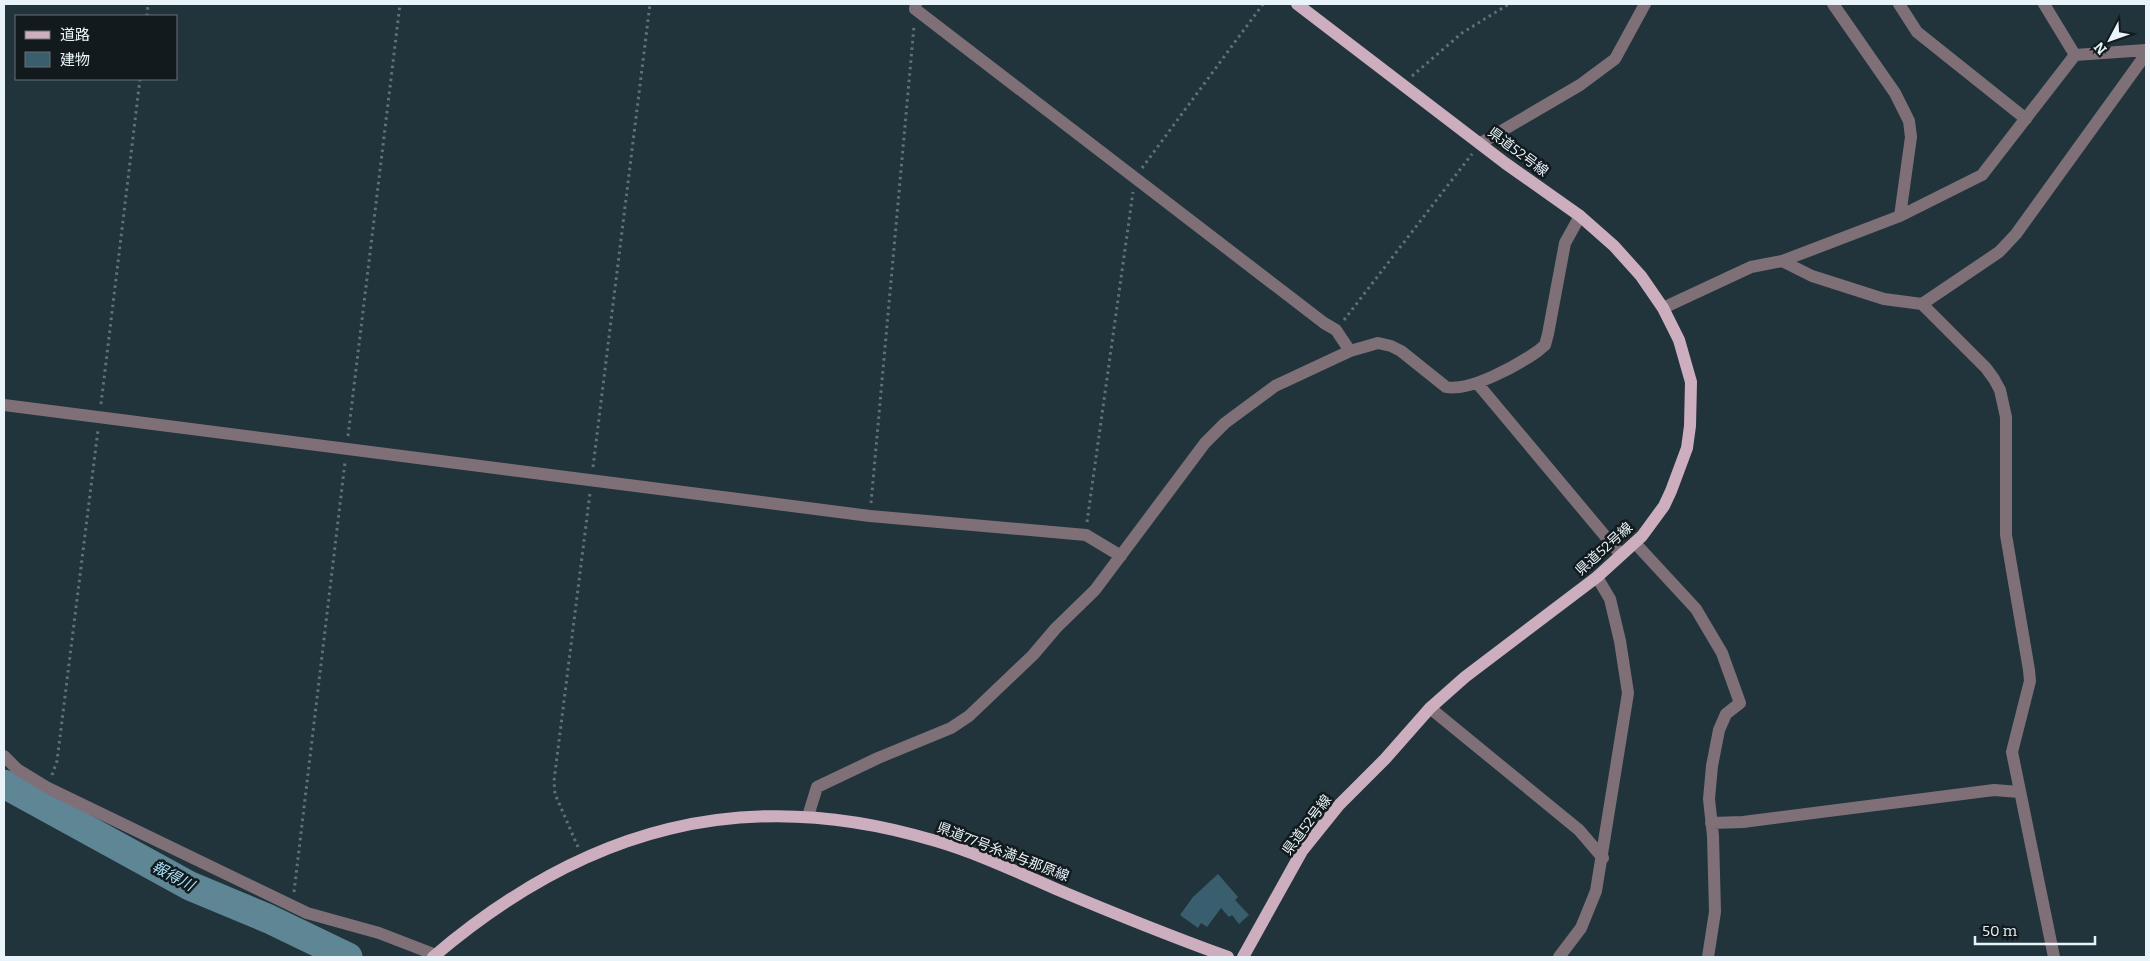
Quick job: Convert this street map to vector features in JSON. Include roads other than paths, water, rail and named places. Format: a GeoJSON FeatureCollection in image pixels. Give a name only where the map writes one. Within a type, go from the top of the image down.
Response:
{"type":"FeatureCollection","features":[{"type":"Feature","properties":{"kind":"main road","name":"県道52号線"},"geometry":{"type":"LineString","coordinates":[[1243,957],[1302,851],[1340,805],[1430,708],[1465,677],[1597,577],[1635,543],[1652,522],[1671,491],[1687,448],[1690,426],[1691,382],[1679,340],[1663,308],[1641,276],[1614,246],[1580,216],[1505,162],[1297,4]]}},
{"type":"Feature","properties":{"kind":"main road","name":"県道77号糸満与那原線"},"geometry":{"type":"LineString","coordinates":[[435,956],[502,904],[531,885],[583,858],[641,836],[697,823],[745,816],[808,816],[856,822],[937,841],[1228,957]]}},
{"type":"Feature","properties":{"kind":"street"},"geometry":{"type":"LineString","coordinates":[[1481,143],[1580,84],[1614,59],[1645,4]]}},
{"type":"Feature","properties":{"kind":"street"},"geometry":{"type":"LineString","coordinates":[[1833,4],[1895,93],[1909,121],[1911,137],[1900,216]]}},
{"type":"Feature","properties":{"kind":"street"},"geometry":{"type":"LineString","coordinates":[[1899,4],[1917,32],[2026,119]]}},
{"type":"Feature","properties":{"kind":"street"},"geometry":{"type":"LineString","coordinates":[[2044,4],[2075,55]]}},
{"type":"Feature","properties":{"kind":"street"},"geometry":{"type":"LineString","coordinates":[[915,6],[1135,178],[1324,323],[1336,330],[1350,351]]}},
{"type":"Feature","properties":{"kind":"street"},"geometry":{"type":"LineString","coordinates":[[1663,308],[1751,267],[1782,261],[1900,216],[1982,175],[2075,55],[2146,50]]}},
{"type":"Feature","properties":{"kind":"street"},"geometry":{"type":"LineString","coordinates":[[1922,304],[1999,252],[2016,234],[2146,54]]}},
{"type":"Feature","properties":{"kind":"street"},"geometry":{"type":"LineString","coordinates":[[808,816],[817,787],[878,758],[962,723],[1095,590],[1195,455],[1225,423],[1275,386],[1350,351],[1378,343],[1392,346],[1401,351],[1446,387],[1459,388],[1477,383],[1530,356],[1545,344],[1565,243],[1580,216]]}},
{"type":"Feature","properties":{"kind":"street"},"geometry":{"type":"LineString","coordinates":[[1782,261],[1812,276],[1884,299],[1922,304],[1986,368],[2000,390],[2006,417],[2006,535],[2030,681],[2012,752],[2054,957]]}},
{"type":"Feature","properties":{"kind":"street"},"geometry":{"type":"LineString","coordinates":[[1477,383],[1621,556]]}},
{"type":"Feature","properties":{"kind":"street"},"geometry":{"type":"LineString","coordinates":[[4,405],[870,516],[1086,536],[1121,556]]}},
{"type":"Feature","properties":{"kind":"street"},"geometry":{"type":"LineString","coordinates":[[1635,543],[1696,609],[1722,653],[1740,703],[1726,714],[1719,730],[1709,785],[1714,912],[1708,957]]}},
{"type":"Feature","properties":{"kind":"street"},"geometry":{"type":"LineString","coordinates":[[1560,957],[1581,928],[1596,891],[1603,858],[1628,693],[1620,640],[1610,599],[1597,577]]}},
{"type":"Feature","properties":{"kind":"street"},"geometry":{"type":"LineString","coordinates":[[1430,708],[1579,830],[1603,858]]}},
{"type":"Feature","properties":{"kind":"street"},"geometry":{"type":"LineString","coordinates":[[4,756],[17,769],[48,788],[292,906],[379,933],[435,956]]}},
{"type":"Feature","properties":{"kind":"street"},"geometry":{"type":"LineString","coordinates":[[1711,823],[1743,822],[1994,790],[2019,792]]}},
{"type":"Feature","properties":{"kind":"waterway","name":"報得川"},"geometry":{"type":"LineString","coordinates":[[4,784],[190,886],[269,919],[348,957]]}}]}
